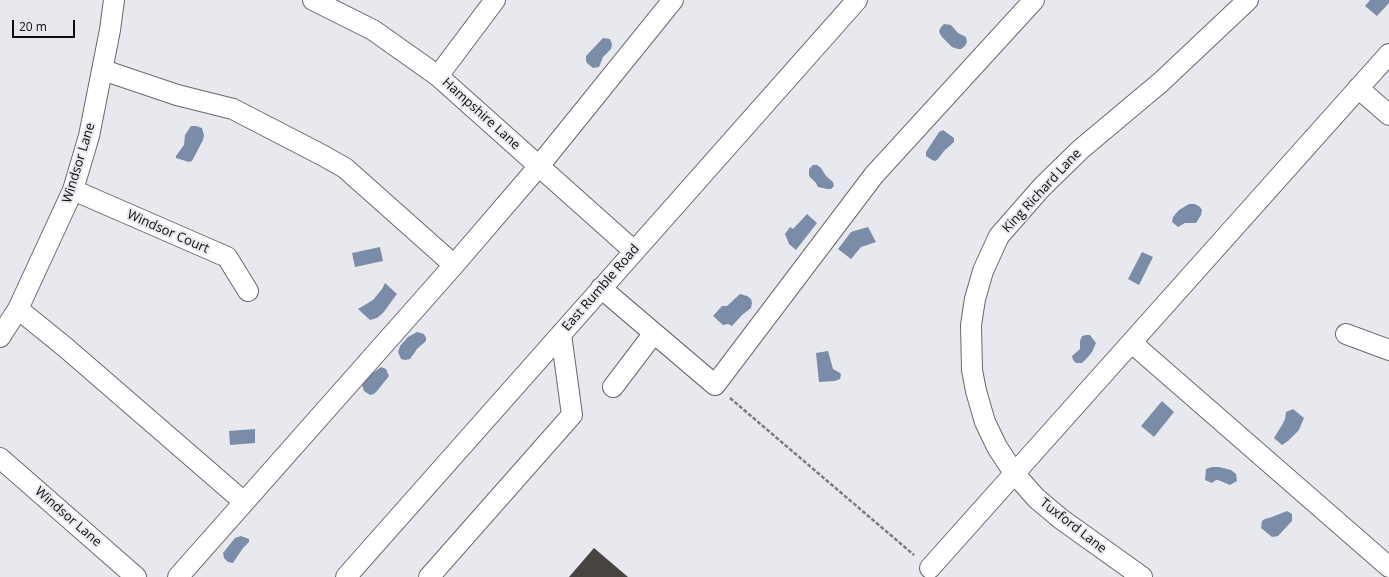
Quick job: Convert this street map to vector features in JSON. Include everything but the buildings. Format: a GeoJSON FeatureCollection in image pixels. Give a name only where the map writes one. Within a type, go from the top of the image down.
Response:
{"type":"FeatureCollection","features":[{"type":"Feature","properties":{"kind":"street","name":"Windsor Lane"},"geometry":{"type":"LineString","coordinates":[[0,337],[18,309],[73,190],[89,136],[103,70],[114,0]]}},
{"type":"Feature","properties":{"kind":"street","name":"Hampshire Lane"},"geometry":{"type":"LineString","coordinates":[[313,0],[373,30],[438,76],[634,251]]}},
{"type":"Feature","properties":{"kind":"street"},"geometry":{"type":"LineString","coordinates":[[438,76],[495,0]]}},
{"type":"Feature","properties":{"kind":"street"},"geometry":{"type":"LineString","coordinates":[[178,577],[454,265],[539,166],[673,0]]}},
{"type":"Feature","properties":{"kind":"street","name":"East Rumble Road"},"geometry":{"type":"LineString","coordinates":[[346,577],[857,0]]}},
{"type":"Feature","properties":{"kind":"street"},"geometry":{"type":"LineString","coordinates":[[601,288],[715,385],[874,175],[1034,0]]}},
{"type":"Feature","properties":{"kind":"street","name":"King Richard Lane"},"geometry":{"type":"LineString","coordinates":[[997,447],[985,422],[976,391],[972,370],[971,325],[975,299],[983,270],[999,236],[1042,187],[1081,149],[1161,82],[1239,3]]}},
{"type":"Feature","properties":{"kind":"street"},"geometry":{"type":"LineString","coordinates":[[930,568],[1389,54]]}},
{"type":"Feature","properties":{"kind":"street"},"geometry":{"type":"LineString","coordinates":[[103,70],[177,95],[232,109],[328,158],[345,168],[454,265]]}},
{"type":"Feature","properties":{"kind":"street"},"geometry":{"type":"LineString","coordinates":[[1358,88],[1389,115]]}},
{"type":"Feature","properties":{"kind":"street","name":"Windsor Court"},"geometry":{"type":"LineString","coordinates":[[73,190],[227,257],[248,291]]}},
{"type":"Feature","properties":{"kind":"street"},"geometry":{"type":"LineString","coordinates":[[18,309],[65,347],[244,502]]}},
{"type":"Feature","properties":{"kind":"street"},"geometry":{"type":"LineString","coordinates":[[613,387],[654,333]]}},
{"type":"Feature","properties":{"kind":"street"},"geometry":{"type":"LineString","coordinates":[[429,577],[572,415],[560,334]]}},
{"type":"Feature","properties":{"kind":"street"},"geometry":{"type":"LineString","coordinates":[[1346,334],[1389,350]]}},
{"type":"Feature","properties":{"kind":"street"},"geometry":{"type":"LineString","coordinates":[[1132,343],[1389,567]]}},
{"type":"Feature","properties":{"kind":"street","name":"Tuxford Lane"},"geometry":{"type":"LineString","coordinates":[[997,447],[1014,473],[1036,498],[1061,519],[1142,577]]}},
{"type":"Feature","properties":{"kind":"street","name":"Windsor Lane"},"geometry":{"type":"LineString","coordinates":[[0,458],[136,577]]}},
{"type":"Feature","properties":{"kind":"path"},"geometry":{"type":"LineString","coordinates":[[715,385],[930,568]]}},
{"type":"Feature","properties":{"kind":"water"},"geometry":{"type":"Polygon","coordinates":[[[1370,0],[1389,0],[1389,3],[1377,16],[1365,6],[1370,0]]]}},
{"type":"Feature","properties":{"kind":"water"},"geometry":{"type":"Polygon","coordinates":[[[944,24],[951,25],[958,33],[966,37],[967,42],[965,46],[961,49],[952,47],[942,37],[939,31],[944,24]]]}},
{"type":"Feature","properties":{"kind":"water"},"geometry":{"type":"Polygon","coordinates":[[[603,38],[610,39],[612,44],[611,49],[603,57],[599,67],[593,68],[587,63],[586,56],[603,38]]]}},
{"type":"Feature","properties":{"kind":"water"},"geometry":{"type":"Polygon","coordinates":[[[191,126],[202,128],[204,135],[192,161],[189,162],[176,158],[176,156],[184,145],[185,135],[191,126]]]}},
{"type":"Feature","properties":{"kind":"water"},"geometry":{"type":"Polygon","coordinates":[[[943,130],[954,138],[954,142],[935,161],[926,156],[926,152],[939,132],[943,130]]]}},
{"type":"Feature","properties":{"kind":"water"},"geometry":{"type":"Polygon","coordinates":[[[813,165],[817,165],[821,168],[826,176],[833,182],[834,186],[831,189],[818,187],[809,176],[809,169],[813,165]]]}},
{"type":"Feature","properties":{"kind":"water"},"geometry":{"type":"Polygon","coordinates":[[[1189,204],[1195,204],[1200,207],[1202,210],[1201,215],[1196,223],[1185,223],[1178,227],[1172,222],[1173,217],[1179,210],[1189,204]]]}},
{"type":"Feature","properties":{"kind":"water"},"geometry":{"type":"Polygon","coordinates":[[[807,214],[817,223],[796,250],[789,244],[785,234],[790,227],[793,229],[807,214]]]}},
{"type":"Feature","properties":{"kind":"water"},"geometry":{"type":"Polygon","coordinates":[[[868,227],[876,242],[861,247],[851,259],[838,249],[851,232],[868,227]]]}},
{"type":"Feature","properties":{"kind":"water"},"geometry":{"type":"Polygon","coordinates":[[[380,247],[383,261],[355,267],[352,253],[380,247]]]}},
{"type":"Feature","properties":{"kind":"water"},"geometry":{"type":"Polygon","coordinates":[[[1142,252],[1153,257],[1139,285],[1128,279],[1142,252]]]}},
{"type":"Feature","properties":{"kind":"water"},"geometry":{"type":"Polygon","coordinates":[[[385,283],[397,294],[383,313],[377,318],[370,320],[358,309],[373,300],[385,283]]]}},
{"type":"Feature","properties":{"kind":"water"},"geometry":{"type":"Polygon","coordinates":[[[740,294],[751,299],[751,308],[732,326],[728,324],[723,325],[713,316],[722,306],[727,306],[740,294]]]}},
{"type":"Feature","properties":{"kind":"water"},"geometry":{"type":"Polygon","coordinates":[[[417,332],[424,334],[426,341],[417,349],[410,359],[401,359],[398,352],[400,346],[408,337],[417,332]]]}},
{"type":"Feature","properties":{"kind":"water"},"geometry":{"type":"Polygon","coordinates":[[[1090,335],[1096,343],[1092,352],[1082,363],[1076,363],[1072,356],[1080,349],[1080,341],[1082,336],[1090,335]]]}},
{"type":"Feature","properties":{"kind":"water"},"geometry":{"type":"Polygon","coordinates":[[[828,351],[833,369],[841,375],[840,379],[835,381],[819,382],[816,353],[828,351]]]}},
{"type":"Feature","properties":{"kind":"water"},"geometry":{"type":"Polygon","coordinates":[[[381,367],[386,369],[389,376],[374,394],[370,395],[364,391],[362,384],[370,375],[381,367]]]}},
{"type":"Feature","properties":{"kind":"water"},"geometry":{"type":"Polygon","coordinates":[[[1162,401],[1174,412],[1154,437],[1141,426],[1162,401]]]}},
{"type":"Feature","properties":{"kind":"water"},"geometry":{"type":"Polygon","coordinates":[[[1293,409],[1304,418],[1299,430],[1282,445],[1274,438],[1285,419],[1286,412],[1293,409]]]}},
{"type":"Feature","properties":{"kind":"water"},"geometry":{"type":"Polygon","coordinates":[[[255,429],[255,443],[230,445],[229,431],[255,429]]]}},
{"type":"Feature","properties":{"kind":"water"},"geometry":{"type":"Polygon","coordinates":[[[1212,467],[1231,470],[1236,474],[1237,481],[1230,485],[1218,480],[1212,483],[1205,480],[1206,469],[1212,467]]]}},
{"type":"Feature","properties":{"kind":"water"},"geometry":{"type":"Polygon","coordinates":[[[1287,511],[1292,514],[1292,521],[1278,536],[1272,537],[1261,528],[1262,521],[1265,519],[1287,511]]]}},
{"type":"Feature","properties":{"kind":"water"},"geometry":{"type":"Polygon","coordinates":[[[241,536],[249,539],[249,542],[233,563],[228,562],[224,558],[223,553],[235,538],[241,536]]]}}]}
